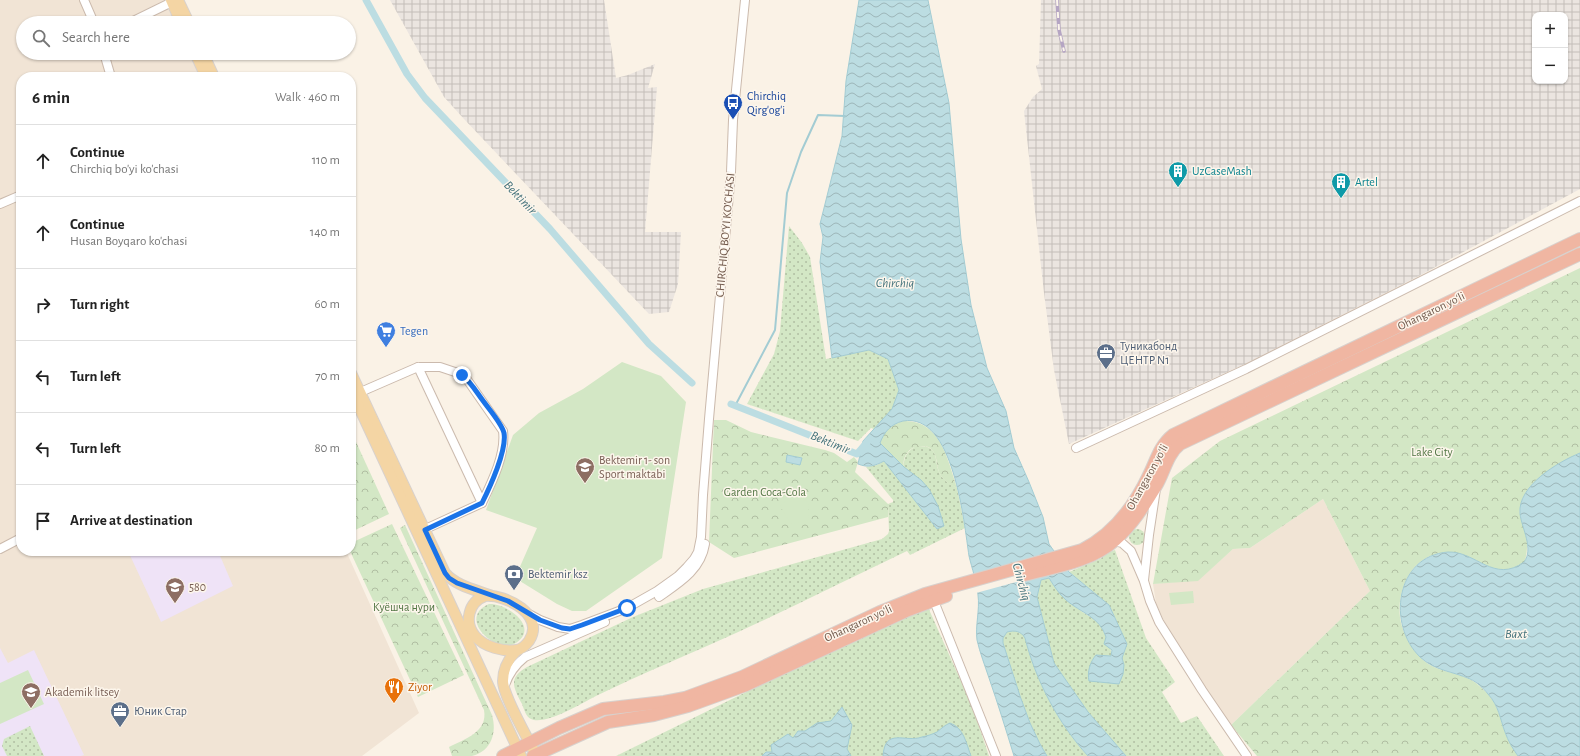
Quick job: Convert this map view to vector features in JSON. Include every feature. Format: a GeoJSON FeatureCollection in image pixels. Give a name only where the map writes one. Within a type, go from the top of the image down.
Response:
{"type":"FeatureCollection","features":[{"type":"Feature","properties":{"kind":"highway","name":"Ohangaron yoʻli"},"geometry":{"type":"LineString","coordinates":[[1074,558],[1103,538],[1126,515],[1138,498],[1163,445],[1173,435],[1580,239]]}},
{"type":"Feature","properties":{"kind":"highway","name":"Ohangaron yoʻli"},"geometry":{"type":"LineString","coordinates":[[504,756],[519,752],[530,743],[603,709],[664,702],[685,698],[709,690],[742,677],[880,612],[925,594],[968,586],[1099,551],[1114,541],[1134,520],[1157,484],[1173,451],[1180,444],[1580,254]]}},
{"type":"Feature","properties":{"kind":"highway","name":"Ohangaron yoʻli"},"geometry":{"type":"LineString","coordinates":[[535,755],[608,722],[654,715],[688,706],[746,685],[906,611],[968,586]]}},
{"type":"Feature","properties":{"kind":"main road"},"geometry":{"type":"LineString","coordinates":[[173,1],[178,16]]}},
{"type":"Feature","properties":{"kind":"main road"},"geometry":{"type":"LineString","coordinates":[[173,1],[184,16]]}},
{"type":"Feature","properties":{"kind":"main road"},"geometry":{"type":"LineString","coordinates":[[198,60],[204,72]]}},
{"type":"Feature","properties":{"kind":"main road"},"geometry":{"type":"LineString","coordinates":[[206,60],[212,72]]}},
{"type":"Feature","properties":{"kind":"main road"},"geometry":{"type":"LineString","coordinates":[[356,394],[421,532],[453,612],[519,752]]}},
{"type":"Feature","properties":{"kind":"main road"},"geometry":{"type":"LineString","coordinates":[[421,532],[449,578],[465,587],[508,601],[526,612],[532,621],[532,634],[526,645],[517,650],[510,658],[505,668],[503,680],[505,690],[535,755]]}},
{"type":"Feature","properties":{"kind":"main road"},"geometry":{"type":"LineString","coordinates":[[482,671],[468,618],[472,606],[482,597],[492,596]]}},
{"type":"Feature","properties":{"kind":"main road"},"geometry":{"type":"LineString","coordinates":[[453,612],[478,639],[488,645],[500,649],[517,650]]}},
{"type":"Feature","properties":{"kind":"street"},"geometry":{"type":"LineString","coordinates":[[84,0],[91,16]]}},
{"type":"Feature","properties":{"kind":"street","name":"CHIRCHIQ BO'YI KO'CHASI"},"geometry":{"type":"LineString","coordinates":[[526,612],[550,625],[566,629],[574,628],[643,600],[678,576],[694,559],[700,545],[709,419],[730,180],[733,120],[745,0]]}},
{"type":"Feature","properties":{"kind":"street"},"geometry":{"type":"LineString","coordinates":[[143,16],[173,1]]}},
{"type":"Feature","properties":{"kind":"street"},"geometry":{"type":"LineString","coordinates":[[106,60],[110,72]]}},
{"type":"Feature","properties":{"kind":"street"},"geometry":{"type":"LineString","coordinates":[[0,204],[16,197]]}},
{"type":"Feature","properties":{"kind":"street"},"geometry":{"type":"LineString","coordinates":[[1076,448],[1246,369],[1580,201]]}},
{"type":"Feature","properties":{"kind":"street"},"geometry":{"type":"LineString","coordinates":[[356,392],[418,367],[440,367],[458,373],[466,378],[503,431],[504,439],[496,471],[482,503],[421,532]]}},
{"type":"Feature","properties":{"kind":"street"},"geometry":{"type":"LineString","coordinates":[[418,367],[482,503]]}},
{"type":"Feature","properties":{"kind":"street","name":"CHIRCHIQ BO'YI KO'CHASI"},"geometry":{"type":"LineString","coordinates":[[505,690],[508,678],[514,666],[524,658],[539,650],[627,613],[657,598],[685,578],[694,569],[705,546],[707,495],[706,469]]}},
{"type":"Feature","properties":{"kind":"street"},"geometry":{"type":"LineString","coordinates":[[1144,581],[1157,484]]}},
{"type":"Feature","properties":{"kind":"street"},"geometry":{"type":"LineString","coordinates":[[0,549],[16,541]]}},
{"type":"Feature","properties":{"kind":"street"},"geometry":{"type":"LineString","coordinates":[[1114,541],[1122,543],[1131,551],[1144,581],[1154,612],[1164,632],[1247,756]]}},
{"type":"Feature","properties":{"kind":"street"},"geometry":{"type":"LineString","coordinates":[[936,606],[996,756]]}},
{"type":"Feature","properties":{"kind":"street","name":"CHIRCHIQ BO'YI KO'CHASI"},"geometry":{"type":"LineString","coordinates":[[517,650],[539,650]]}},
{"type":"Feature","properties":{"kind":"shaded area"},"geometry":{"type":"Polygon","coordinates":[[[0,0],[164,0],[172,16],[16,16],[16,60],[192,60],[198,72],[16,72],[16,556],[348,556],[419,713],[362,756],[0,756],[0,0]]]}},
{"type":"Feature","properties":{"kind":"shaded area"},"geometry":{"type":"Polygon","coordinates":[[[390,0],[604,0],[616,78],[628,75],[655,64],[648,88],[657,87],[645,232],[681,232],[678,284],[669,312],[649,314],[444,97],[390,0]]]}},
{"type":"Feature","properties":{"kind":"shaded area"},"geometry":{"type":"Polygon","coordinates":[[[1041,0],[1580,0],[1580,189],[1417,277],[1245,364],[1069,444],[1054,370],[1024,111],[1033,97],[1042,89],[1036,66],[1039,64],[1041,0]]]}},
{"type":"Feature","properties":{"kind":"shaded area"},"geometry":{"type":"Polygon","coordinates":[[[1323,499],[1370,591],[1231,725],[1185,658],[1165,623],[1156,603],[1153,584],[1198,580],[1233,549],[1250,548],[1323,499]]]}},
{"type":"Feature","properties":{"kind":"shaded area","name":"580"},"geometry":{"type":"Polygon","coordinates":[[[130,556],[220,556],[233,586],[161,622],[130,556]]]}},
{"type":"Feature","properties":{"kind":"shaded area","name":"Akademik litsey"},"geometry":{"type":"Polygon","coordinates":[[[0,648],[8,663],[34,650],[84,755],[0,756],[0,648]]]}},
{"type":"Feature","properties":{"kind":"green space"},"geometry":{"type":"Polygon","coordinates":[[[789,226],[802,243],[810,257],[826,359],[869,350],[888,359],[899,390],[892,409],[874,429],[871,428],[858,441],[747,404],[774,354],[780,331],[789,226]]]}},
{"type":"Feature","properties":{"kind":"green space","name":"Lake City"},"geometry":{"type":"Polygon","coordinates":[[[1580,268],[1580,453],[1550,469],[1531,485],[1525,494],[1521,504],[1520,515],[1527,542],[1525,561],[1517,567],[1508,570],[1500,570],[1458,553],[1444,552],[1435,554],[1416,565],[1406,580],[1401,597],[1401,623],[1408,640],[1415,651],[1430,665],[1472,680],[1488,694],[1496,707],[1508,738],[1518,756],[1257,756],[1231,725],[1370,591],[1323,499],[1250,548],[1233,549],[1198,581],[1153,584],[1172,478],[1220,441],[1580,268]]]}},
{"type":"Feature","properties":{"kind":"green space","name":"Bektemir 1- son Sport maktabi"},"geometry":{"type":"Polygon","coordinates":[[[622,362],[661,376],[686,402],[662,558],[586,611],[572,611],[557,604],[515,578],[537,528],[486,510],[513,435],[539,413],[583,389],[622,362]]]}},
{"type":"Feature","properties":{"kind":"green space","name":"Garden Coca-Cola"},"geometry":{"type":"Polygon","coordinates":[[[714,420],[726,420],[751,432],[825,450],[834,453],[847,462],[854,457],[858,462],[855,472],[888,504],[888,517],[734,558],[709,542],[714,420]]]}},
{"type":"Feature","properties":{"kind":"green space"},"geometry":{"type":"Polygon","coordinates":[[[903,421],[916,422],[926,427],[934,434],[946,454],[957,488],[947,482],[940,474],[936,456],[931,449],[922,446],[912,448],[905,457],[904,467],[880,443],[888,429],[903,421]]]}},
{"type":"Feature","properties":{"kind":"green space"},"geometry":{"type":"Polygon","coordinates":[[[356,442],[389,514],[356,530],[356,442]]]}},
{"type":"Feature","properties":{"kind":"green space"},"geometry":{"type":"Polygon","coordinates":[[[916,446],[924,446],[933,450],[940,474],[945,480],[957,488],[965,528],[910,555],[907,551],[719,641],[649,671],[555,716],[537,720],[531,719],[526,715],[516,693],[514,683],[517,675],[527,667],[633,617],[703,589],[882,539],[888,534],[889,531],[888,504],[893,502],[893,500],[866,467],[877,465],[884,461],[937,529],[913,474],[904,467],[904,460],[916,446]]]}},
{"type":"Feature","properties":{"kind":"green space"},"geometry":{"type":"Polygon","coordinates":[[[793,496],[809,502],[808,520],[791,524],[780,506],[793,496]]]}},
{"type":"Feature","properties":{"kind":"green space","name":"Куёшча нури"},"geometry":{"type":"Polygon","coordinates":[[[392,524],[464,675],[418,697],[352,556],[356,556],[356,541],[392,524]]]}},
{"type":"Feature","properties":{"kind":"green space"},"geometry":{"type":"Polygon","coordinates":[[[405,525],[492,715],[494,728],[491,740],[479,754],[472,756],[452,756],[449,747],[468,738],[479,729],[484,718],[484,710],[400,528],[405,525]]]}},
{"type":"Feature","properties":{"kind":"green space"},"geometry":{"type":"Polygon","coordinates":[[[1137,529],[1143,531],[1145,537],[1143,543],[1137,545],[1131,543],[1129,537],[1131,531],[1137,529]]]}},
{"type":"Feature","properties":{"kind":"green space"},"geometry":{"type":"Polygon","coordinates":[[[1115,550],[1146,638],[1175,682],[1162,692],[1181,723],[1197,716],[1224,756],[1126,756],[1088,712],[1054,663],[1037,597],[1041,580],[1049,578],[1065,598],[1098,623],[1104,632],[1111,649],[1111,657],[1093,659],[1088,676],[1124,665],[1122,658],[1127,644],[1109,605],[1069,572],[1102,558],[1101,555],[1115,550]]]}},
{"type":"Feature","properties":{"kind":"green space"},"geometry":{"type":"Polygon","coordinates":[[[1193,591],[1194,603],[1171,605],[1169,593],[1193,591]]]}},
{"type":"Feature","properties":{"kind":"green space"},"geometry":{"type":"Polygon","coordinates":[[[489,604],[504,608],[519,618],[523,624],[524,631],[522,638],[514,644],[506,646],[498,644],[482,633],[476,618],[480,610],[489,604]]]}},
{"type":"Feature","properties":{"kind":"green space"},"geometry":{"type":"Polygon","coordinates":[[[927,605],[972,706],[989,756],[616,756],[901,616],[927,605]]]}},
{"type":"Feature","properties":{"kind":"green space"},"geometry":{"type":"Polygon","coordinates":[[[1015,630],[1023,634],[1025,638],[1035,670],[1049,701],[1067,730],[1088,756],[1047,756],[1040,744],[1020,696],[1003,643],[1003,638],[1007,632],[1015,630]]]}},
{"type":"Feature","properties":{"kind":"green space"},"geometry":{"type":"Polygon","coordinates":[[[28,670],[44,704],[0,724],[0,683],[28,670]]]}},
{"type":"Feature","properties":{"kind":"green space"},"geometry":{"type":"Polygon","coordinates":[[[30,726],[44,756],[7,756],[2,746],[4,739],[30,726]]]}},
{"type":"Feature","properties":{"kind":"water","name":"Chirchiq"},"geometry":{"type":"Polygon","coordinates":[[[859,0],[928,0],[949,103],[961,239],[971,305],[987,368],[1006,411],[1014,448],[1043,517],[1049,544],[1069,572],[1109,605],[1127,644],[1122,658],[1124,665],[1123,674],[1119,684],[1089,681],[1088,674],[1092,661],[1096,655],[1111,656],[1112,650],[1104,644],[1106,637],[1103,630],[1095,620],[1063,598],[1049,578],[1041,580],[1037,597],[1054,663],[1088,712],[1126,756],[1088,756],[1067,730],[1049,701],[1035,670],[1025,638],[1020,632],[1013,631],[1007,632],[1003,638],[1003,643],[1030,723],[1047,756],[1014,756],[977,640],[978,601],[976,580],[969,556],[959,496],[945,451],[934,434],[920,423],[903,421],[895,424],[886,432],[880,443],[929,489],[938,506],[944,526],[937,529],[884,461],[871,466],[858,464],[863,441],[892,409],[899,390],[888,359],[869,350],[832,358],[820,262],[823,237],[820,224],[842,136],[846,81],[859,0]]]}},
{"type":"Feature","properties":{"kind":"water","name":"Baхt"},"geometry":{"type":"Polygon","coordinates":[[[1580,453],[1580,756],[1518,756],[1508,739],[1495,703],[1484,690],[1470,679],[1438,668],[1420,657],[1410,643],[1403,628],[1400,611],[1402,594],[1407,579],[1417,566],[1430,556],[1448,552],[1458,553],[1485,565],[1503,570],[1513,568],[1524,562],[1527,557],[1528,545],[1520,514],[1521,504],[1525,494],[1541,476],[1561,462],[1580,453]]]}},
{"type":"Feature","properties":{"kind":"water"},"geometry":{"type":"Polygon","coordinates":[[[787,455],[802,458],[800,465],[786,462],[787,455]]]}},
{"type":"Feature","properties":{"kind":"water"},"geometry":{"type":"Polygon","coordinates":[[[842,707],[852,725],[847,749],[851,756],[762,756],[766,752],[772,752],[771,745],[788,734],[793,738],[798,731],[805,731],[817,723],[831,721],[842,707]]]}},
{"type":"Feature","properties":{"kind":"water"},"geometry":{"type":"Polygon","coordinates":[[[950,723],[955,725],[961,732],[971,756],[883,756],[885,747],[892,739],[926,736],[937,732],[950,723]]]}},
{"type":"Feature","properties":{"kind":"pier"},"geometry":{"type":"Polygon","coordinates":[[[1068,568],[976,593],[972,576],[1068,568]]]}},
{"type":"Feature","properties":{"kind":"waterway","name":"Bektimir"},"geometry":{"type":"LineString","coordinates":[[366,0],[407,74],[425,98],[550,229],[649,344],[692,383]]}},
{"type":"Feature","properties":{"kind":"waterway"},"geometry":{"type":"LineString","coordinates":[[735,406],[775,330],[787,193],[801,152],[818,115],[845,116]]}},
{"type":"Feature","properties":{"kind":"waterway","name":"Bektimir"},"geometry":{"type":"LineString","coordinates":[[731,404],[857,454],[868,441]]}},
{"type":"Feature","properties":{"kind":"railway"},"geometry":{"type":"LineString","coordinates":[[1057,0],[1059,30],[1064,51]]}},
{"type":"Feature","properties":{"kind":"place","name":"Chirchiq Qirg'og'i"},"geometry":{"type":"Point","coordinates":[733,120]}},
{"type":"Feature","properties":{"kind":"place","name":"UzCaseMash"},"geometry":{"type":"Point","coordinates":[1178,188]}},
{"type":"Feature","properties":{"kind":"place","name":"Artel"},"geometry":{"type":"Point","coordinates":[1341,199]}},
{"type":"Feature","properties":{"kind":"place","name":"Tegen"},"geometry":{"type":"Point","coordinates":[386,348]}},
{"type":"Feature","properties":{"kind":"place","name":"Туникабонд ЦЕНТР N1"},"geometry":{"type":"Point","coordinates":[1106,370]}},
{"type":"Feature","properties":{"kind":"place","name":"Bektemir 1- son Sport maktabi"},"geometry":{"type":"Point","coordinates":[585,484]}},
{"type":"Feature","properties":{"kind":"place","name":"Bektemir ksz"},"geometry":{"type":"Point","coordinates":[514,591]}},
{"type":"Feature","properties":{"kind":"place","name":"580"},"geometry":{"type":"Point","coordinates":[175,604]}},
{"type":"Feature","properties":{"kind":"place","name":"Ziyor"},"geometry":{"type":"Point","coordinates":[394,704]}},
{"type":"Feature","properties":{"kind":"place","name":"Akademik litsey"},"geometry":{"type":"Point","coordinates":[31,709]}},
{"type":"Feature","properties":{"kind":"place","name":"Юник Стар"},"geometry":{"type":"Point","coordinates":[120,728]}},
{"type":"Feature","properties":{"kind":"route"},"geometry":{"type":"LineString","coordinates":[[462,375],[466,378],[490,411],[503,431],[504,439],[496,471],[482,503],[425,530],[445,573],[449,578],[465,587],[501,598],[550,625],[566,629],[574,628],[627,608]]}}]}
